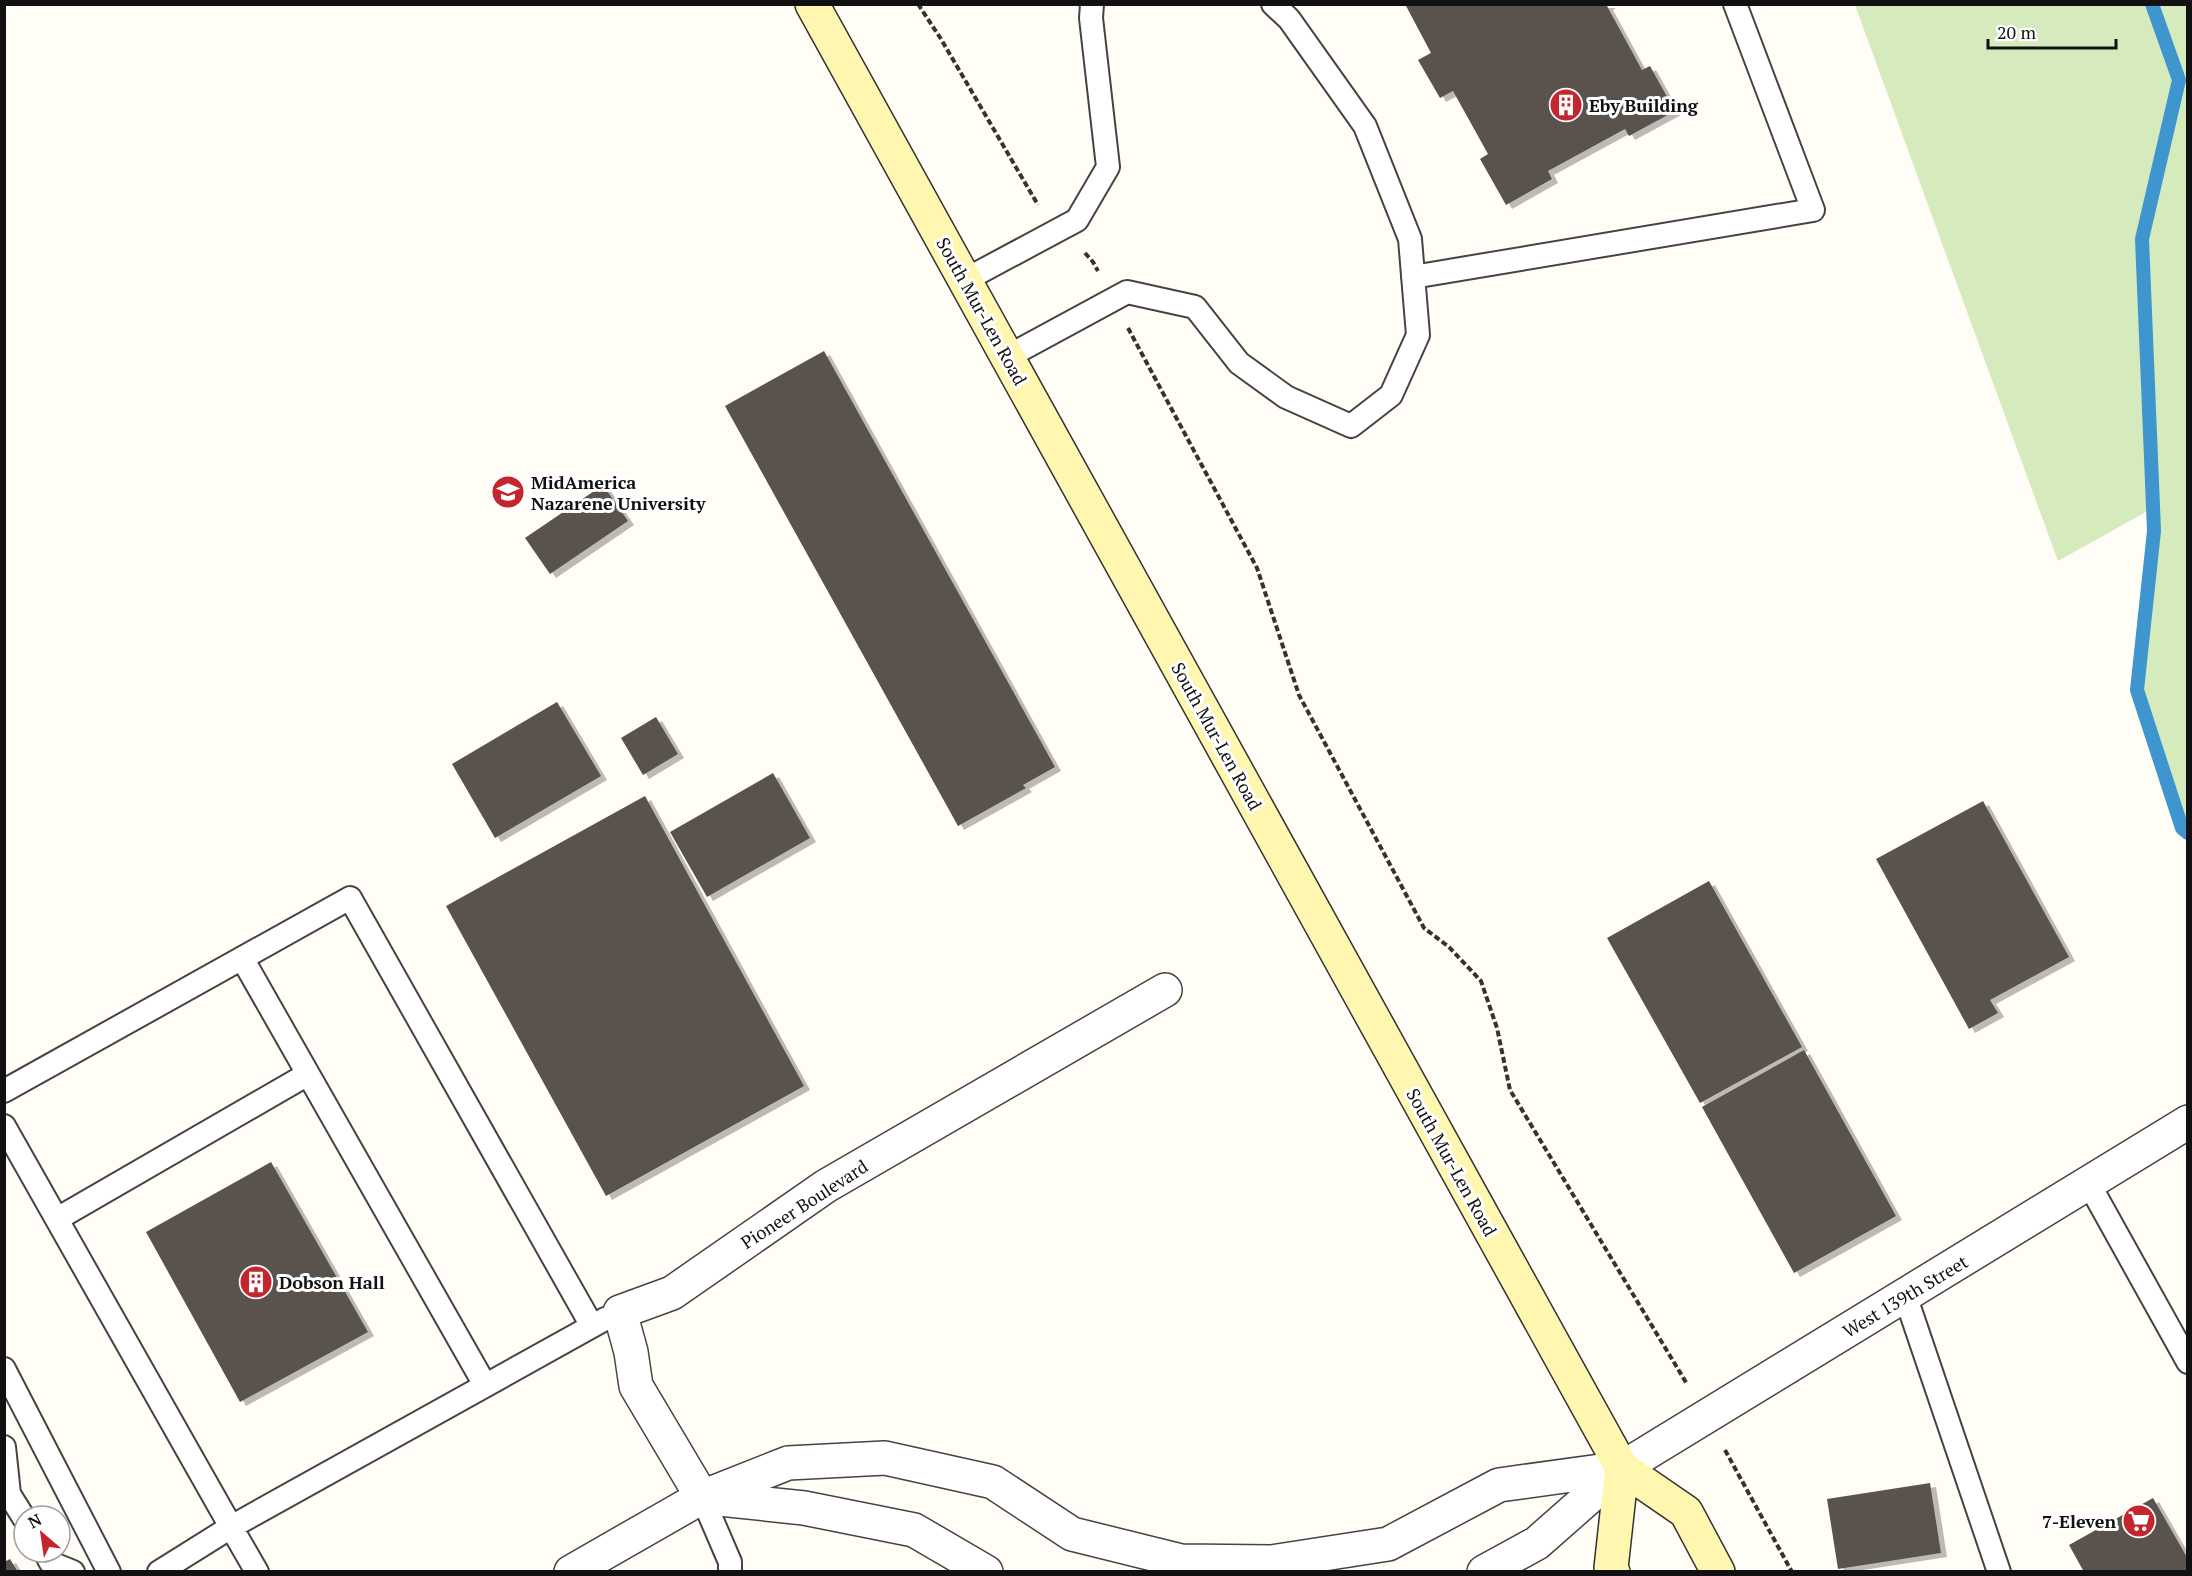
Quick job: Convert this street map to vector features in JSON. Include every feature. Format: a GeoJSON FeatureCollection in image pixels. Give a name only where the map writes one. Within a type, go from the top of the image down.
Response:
{"type":"FeatureCollection","features":[{"type":"Feature","properties":{"kind":"main road","name":"South Mur-Len Road"},"geometry":{"type":"LineString","coordinates":[[812,4],[1622,1468],[1686,1512],[1718,1572]]}},
{"type":"Feature","properties":{"kind":"main road"},"geometry":{"type":"LineString","coordinates":[[1613,1572],[1611,1568],[1622,1468]]}},
{"type":"Feature","properties":{"kind":"street","name":"Pioneer Boulevard"},"geometry":{"type":"LineString","coordinates":[[606,1319],[672,1293],[826,1186],[1165,990]]}},
{"type":"Feature","properties":{"kind":"street","name":"West 139th Street"},"geometry":{"type":"LineString","coordinates":[[1622,1468],[2187,1122]]}},
{"type":"Feature","properties":{"kind":"street"},"geometry":{"type":"LineString","coordinates":[[606,1319],[631,1352],[636,1386],[702,1497]]}},
{"type":"Feature","properties":{"kind":"street"},"geometry":{"type":"LineString","coordinates":[[571,1572],[702,1497],[788,1463],[885,1458],[993,1482],[1072,1534],[1181,1561],[1272,1562],[1388,1544],[1499,1485],[1622,1468]]}},
{"type":"Feature","properties":{"kind":"street"},"geometry":{"type":"LineString","coordinates":[[1484,1572],[1537,1543],[1622,1468]]}},
{"type":"Feature","properties":{"kind":"street"},"geometry":{"type":"LineString","coordinates":[[702,1497],[804,1508],[914,1530],[986,1572]]}},
{"type":"Feature","properties":{"kind":"lane"},"geometry":{"type":"LineString","coordinates":[[1007,357],[1127,292],[1195,307],[1239,363],[1286,397],[1351,426],[1391,396],[1418,335],[1410,239],[1365,126],[1289,19],[1274,4]]}},
{"type":"Feature","properties":{"kind":"lane"},"geometry":{"type":"LineString","coordinates":[[1413,277],[1813,210],[1735,4]]}},
{"type":"Feature","properties":{"kind":"lane"},"geometry":{"type":"LineString","coordinates":[[965,280],[1077,220],[1108,168],[1091,11]]}},
{"type":"Feature","properties":{"kind":"lane"},"geometry":{"type":"LineString","coordinates":[[4,1091],[350,898],[606,1319],[231,1527],[159,1572]]}},
{"type":"Feature","properties":{"kind":"lane"},"geometry":{"type":"LineString","coordinates":[[242,958],[485,1385]]}},
{"type":"Feature","properties":{"kind":"lane"},"geometry":{"type":"LineString","coordinates":[[57,1219],[308,1074]]}},
{"type":"Feature","properties":{"kind":"lane"},"geometry":{"type":"LineString","coordinates":[[4,1126],[257,1572]]}},
{"type":"Feature","properties":{"kind":"lane"},"geometry":{"type":"LineString","coordinates":[[2089,1184],[2187,1362]]}},
{"type":"Feature","properties":{"kind":"lane"},"geometry":{"type":"LineString","coordinates":[[1905,1296],[2000,1572]]}},
{"type":"Feature","properties":{"kind":"lane"},"geometry":{"type":"LineString","coordinates":[[4,1369],[109,1572]]}},
{"type":"Feature","properties":{"kind":"lane"},"geometry":{"type":"LineString","coordinates":[[4,1447],[9,1494],[15,1504]]}},
{"type":"Feature","properties":{"kind":"lane"},"geometry":{"type":"LineString","coordinates":[[702,1497],[730,1562],[730,1572]]}},
{"type":"Feature","properties":{"kind":"lane"},"geometry":{"type":"LineString","coordinates":[[53,1564],[73,1572]]}},
{"type":"Feature","properties":{"kind":"path"},"geometry":{"type":"LineString","coordinates":[[918,4],[941,39],[1037,204],[1093,262],[1257,568],[1299,695],[1424,928],[1449,946],[1481,981],[1497,1028],[1510,1090],[1679,1371]]}},
{"type":"Feature","properties":{"kind":"path"},"geometry":{"type":"LineString","coordinates":[[1731,1461],[1792,1572]]}},
{"type":"Feature","properties":{"kind":"green space"},"geometry":{"type":"Polygon","coordinates":[[[1855,5],[2187,5],[2187,833],[2182,828],[2137,690],[2154,531],[2153,508],[2058,561],[1855,5]]]}},
{"type":"Feature","properties":{"kind":"building","name":"Eby Building"},"geometry":{"type":"Polygon","coordinates":[[[1405,4],[1610,4],[1607,6],[1642,70],[1650,66],[1675,111],[1629,136],[1625,129],[1548,171],[1552,179],[1506,205],[1480,159],[1488,154],[1453,91],[1440,98],[1418,60],[1431,53],[1405,4]]]}},
{"type":"Feature","properties":{"kind":"building"},"geometry":{"type":"Polygon","coordinates":[[[824,351],[1055,767],[1023,785],[1026,788],[958,826],[725,406],[824,351]]]}},
{"type":"Feature","properties":{"kind":"building"},"geometry":{"type":"Polygon","coordinates":[[[603,485],[628,521],[550,574],[525,538],[603,485]]]}},
{"type":"Feature","properties":{"kind":"building"},"geometry":{"type":"Polygon","coordinates":[[[557,702],[601,776],[495,838],[452,764],[557,702]]]}},
{"type":"Feature","properties":{"kind":"building"},"geometry":{"type":"Polygon","coordinates":[[[656,717],[678,754],[643,775],[621,738],[656,717]]]}},
{"type":"Feature","properties":{"kind":"building"},"geometry":{"type":"Polygon","coordinates":[[[773,773],[810,838],[707,897],[670,832],[773,773]]]}},
{"type":"Feature","properties":{"kind":"building"},"geometry":{"type":"Polygon","coordinates":[[[645,796],[804,1086],[606,1196],[446,906],[645,796]]]}},
{"type":"Feature","properties":{"kind":"building"},"geometry":{"type":"Polygon","coordinates":[[[1983,801],[2069,957],[1990,1000],[1998,1013],[1969,1029],[1876,859],[1983,801]]]}},
{"type":"Feature","properties":{"kind":"building"},"geometry":{"type":"Polygon","coordinates":[[[1709,881],[1802,1047],[1700,1103],[1607,938],[1709,881]]]}},
{"type":"Feature","properties":{"kind":"building"},"geometry":{"type":"Polygon","coordinates":[[[1804,1050],[1896,1216],[1794,1273],[1702,1107],[1804,1050]]]}},
{"type":"Feature","properties":{"kind":"building","name":"Dobson Hall"},"geometry":{"type":"Polygon","coordinates":[[[271,1162],[368,1332],[240,1402],[146,1232],[271,1162]]]}},
{"type":"Feature","properties":{"kind":"building"},"geometry":{"type":"Polygon","coordinates":[[[1930,1483],[1941,1553],[1838,1569],[1827,1499],[1930,1483]]]}},
{"type":"Feature","properties":{"kind":"building","name":"7-Eleven"},"geometry":{"type":"Polygon","coordinates":[[[2153,1498],[2188,1559],[2188,1572],[2084,1572],[2069,1545],[2153,1498]]]}},
{"type":"Feature","properties":{"kind":"building"},"geometry":{"type":"Polygon","coordinates":[[[10,1559],[18,1572],[4,1572],[4,1562],[10,1559]]]}},
{"type":"Feature","properties":{"kind":"waterway"},"geometry":{"type":"LineString","coordinates":[[2152,4],[2179,80],[2142,239],[2154,531],[2137,690],[2182,828],[2188,833]]}},
{"type":"Feature","properties":{"kind":"place","name":"Eby Building"},"geometry":{"type":"Point","coordinates":[1566,105]}},
{"type":"Feature","properties":{"kind":"place","name":"MidAmerica Nazarene University"},"geometry":{"type":"Point","coordinates":[508,492]}},
{"type":"Feature","properties":{"kind":"place","name":"Dobson Hall"},"geometry":{"type":"Point","coordinates":[256,1282]}},
{"type":"Feature","properties":{"kind":"place","name":"7-Eleven"},"geometry":{"type":"Point","coordinates":[2139,1521]}}]}
